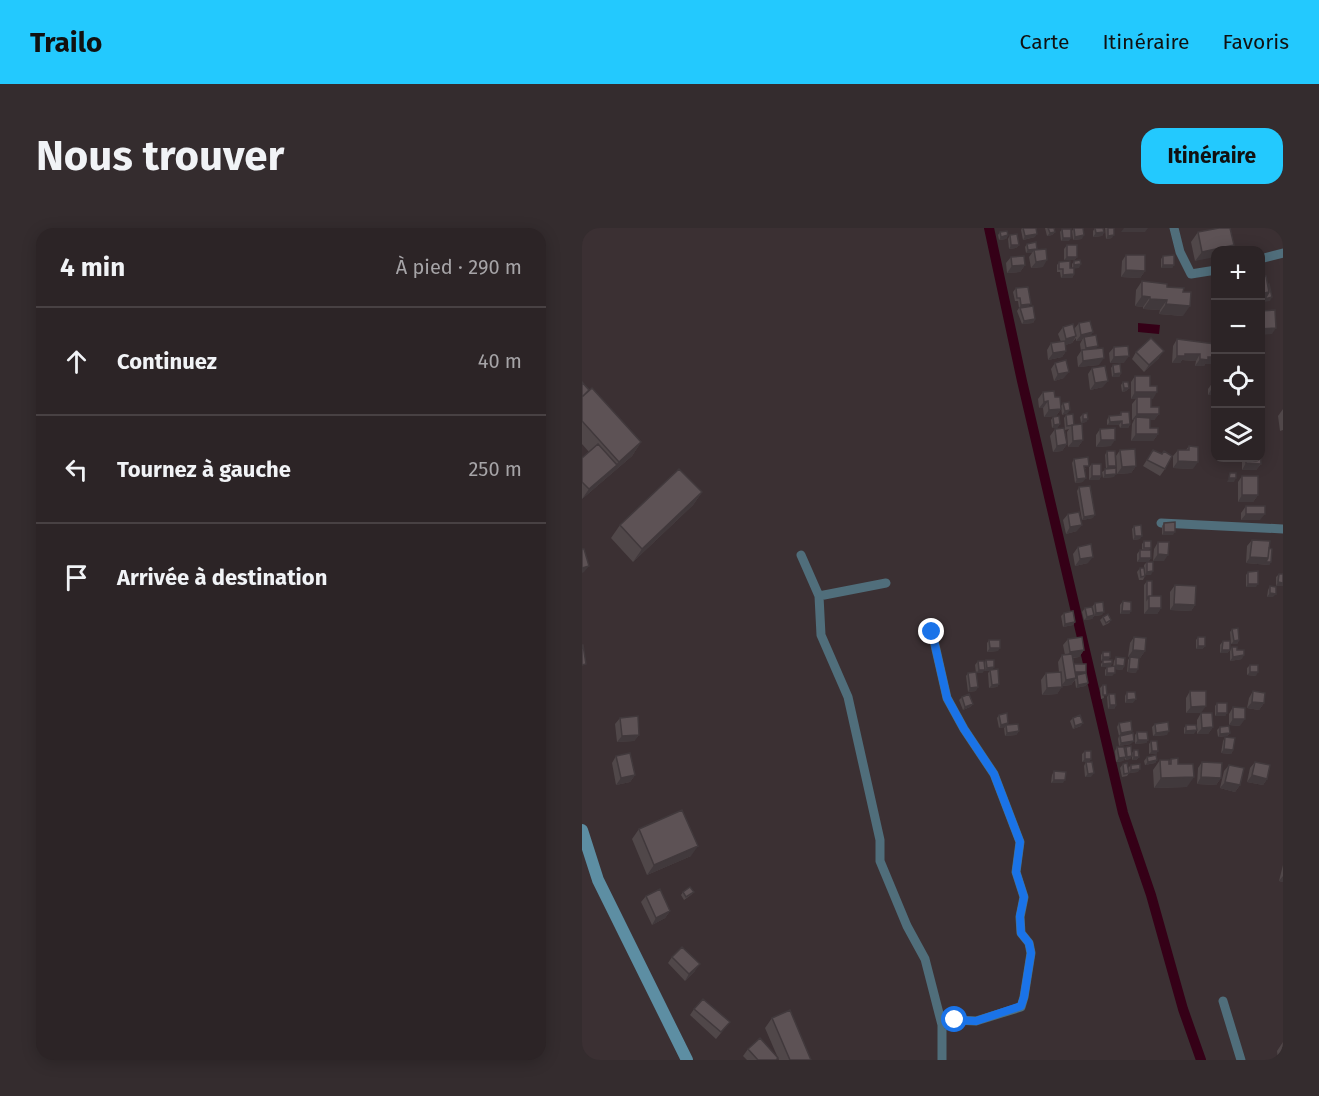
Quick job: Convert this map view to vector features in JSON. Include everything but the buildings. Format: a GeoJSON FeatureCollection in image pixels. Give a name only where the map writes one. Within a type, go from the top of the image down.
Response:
{"type":"FeatureCollection","features":[{"type":"Feature","properties":{"kind":"main road"},"geometry":{"type":"LineString","coordinates":[[582,830],[598,880],[687,1060]]}},
{"type":"Feature","properties":{"kind":"street"},"geometry":{"type":"LineString","coordinates":[[1174,228],[1180,252],[1191,274],[1211,271]]}},
{"type":"Feature","properties":{"kind":"street"},"geometry":{"type":"LineString","coordinates":[[1265,258],[1283,253]]}},
{"type":"Feature","properties":{"kind":"street"},"geometry":{"type":"LineString","coordinates":[[1161,523],[1283,529]]}},
{"type":"Feature","properties":{"kind":"street"},"geometry":{"type":"LineString","coordinates":[[801,555],[819,596],[821,635],[848,697],[880,840],[880,861],[925,959],[942,1025],[942,1060]]}},
{"type":"Feature","properties":{"kind":"street"},"geometry":{"type":"LineString","coordinates":[[819,596],[886,583]]}},
{"type":"Feature","properties":{"kind":"street"},"geometry":{"type":"LineString","coordinates":[[932,632],[947,698],[964,729],[994,774],[1020,842],[1016,872],[1024,897],[1020,916],[1021,933],[1029,943],[1031,953],[1021,1006],[976,1021],[955,1020],[942,1025]]}},
{"type":"Feature","properties":{"kind":"street"},"geometry":{"type":"LineString","coordinates":[[1223,1001],[1241,1060]]}},
{"type":"Feature","properties":{"kind":"shaded area"},"geometry":{"type":"Polygon","coordinates":[[[1138,323],[1160,325],[1159,334],[1138,332],[1138,323]]]}},
{"type":"Feature","properties":{"kind":"waterway"},"geometry":{"type":"LineString","coordinates":[[989,228],[1022,381],[1123,813],[1151,895],[1183,1009],[1201,1060]]}},
{"type":"Feature","properties":{"kind":"route"},"geometry":{"type":"LineString","coordinates":[[932,632],[947,698],[964,729],[994,774],[1020,842],[1016,872],[1024,897],[1020,916],[1021,933],[1029,943],[1031,953],[1021,1006],[976,1021],[955,1020]]}}]}
